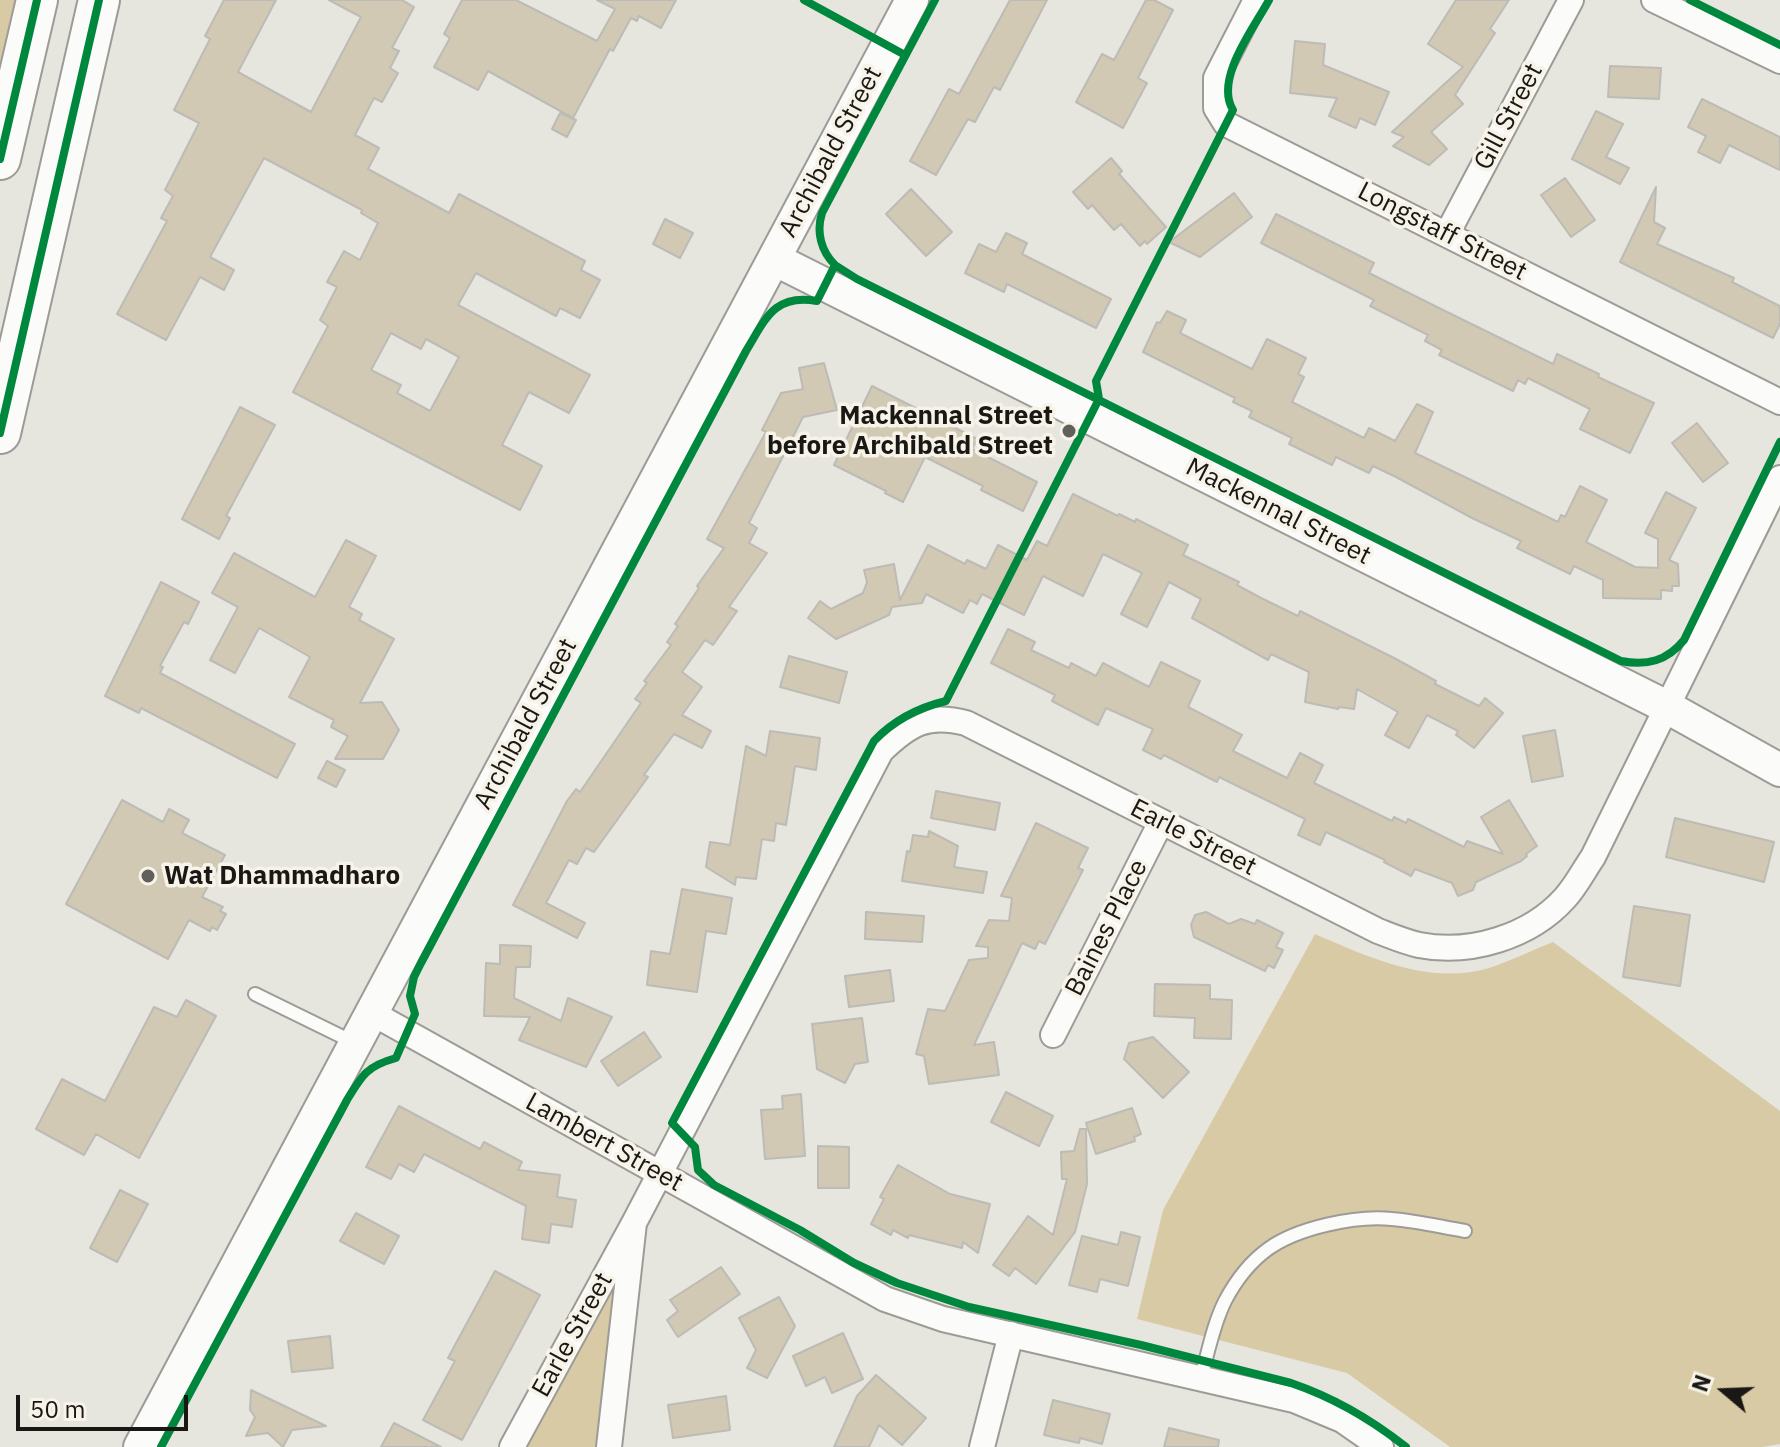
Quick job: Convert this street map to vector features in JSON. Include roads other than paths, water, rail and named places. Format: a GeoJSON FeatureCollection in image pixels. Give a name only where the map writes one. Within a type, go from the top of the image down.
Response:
{"type":"FeatureCollection","features":[{"type":"Feature","properties":{"kind":"main road"},"geometry":{"type":"LineString","coordinates":[[0,159],[37,0]]}},
{"type":"Feature","properties":{"kind":"main road"},"geometry":{"type":"LineString","coordinates":[[0,433],[99,0]]}},
{"type":"Feature","properties":{"kind":"street","name":"Archibald Street"},"geometry":{"type":"LineString","coordinates":[[140,1447],[912,0]]}},
{"type":"Feature","properties":{"kind":"street","name":"Longstaff Street"},"geometry":{"type":"LineString","coordinates":[[1256,0],[1216,78],[1216,108],[1226,124],[1780,402]]}},
{"type":"Feature","properties":{"kind":"street","name":"Gill Street"},"geometry":{"type":"LineString","coordinates":[[1447,234],[1571,0]]}},
{"type":"Feature","properties":{"kind":"street"},"geometry":{"type":"LineString","coordinates":[[1654,0],[1780,61]]}},
{"type":"Feature","properties":{"kind":"street","name":"Mackennal Street"},"geometry":{"type":"LineString","coordinates":[[774,259],[1667,707],[1780,770]]}},
{"type":"Feature","properties":{"kind":"street","name":"Earle Street"},"geometry":{"type":"LineString","coordinates":[[512,1447],[660,1174],[881,751],[901,731],[943,717],[966,723],[1378,931],[1418,945],[1455,948],[1497,941],[1530,926],[1565,899],[1593,857],[1780,478]]}},
{"type":"Feature","properties":{"kind":"street","name":"Baines Place"},"geometry":{"type":"LineString","coordinates":[[1053,1035],[1161,822]]}},
{"type":"Feature","properties":{"kind":"street","name":"Lambert Street"},"geometry":{"type":"LineString","coordinates":[[372,1013],[885,1299],[943,1319],[1294,1400],[1342,1420],[1381,1447]]}},
{"type":"Feature","properties":{"kind":"street","name":"Earle Street"},"geometry":{"type":"LineString","coordinates":[[609,1447],[634,1223]]}},
{"type":"Feature","properties":{"kind":"street"},"geometry":{"type":"LineString","coordinates":[[982,1447],[1011,1334]]}},
{"type":"Feature","properties":{"kind":"lane"},"geometry":{"type":"LineString","coordinates":[[255,994],[355,1044]]}},
{"type":"Feature","properties":{"kind":"lane"},"geometry":{"type":"LineString","coordinates":[[1201,1378],[1225,1301],[1245,1270],[1269,1248],[1315,1228],[1341,1221],[1390,1218],[1465,1231]]}},
{"type":"Feature","properties":{"kind":"place","name":"Mackennal Street before Archibald Street"},"geometry":{"type":"Point","coordinates":[1069,431]}},
{"type":"Feature","properties":{"kind":"place","name":"Wat Dhammadharo"},"geometry":{"type":"Point","coordinates":[148,876]}}]}
